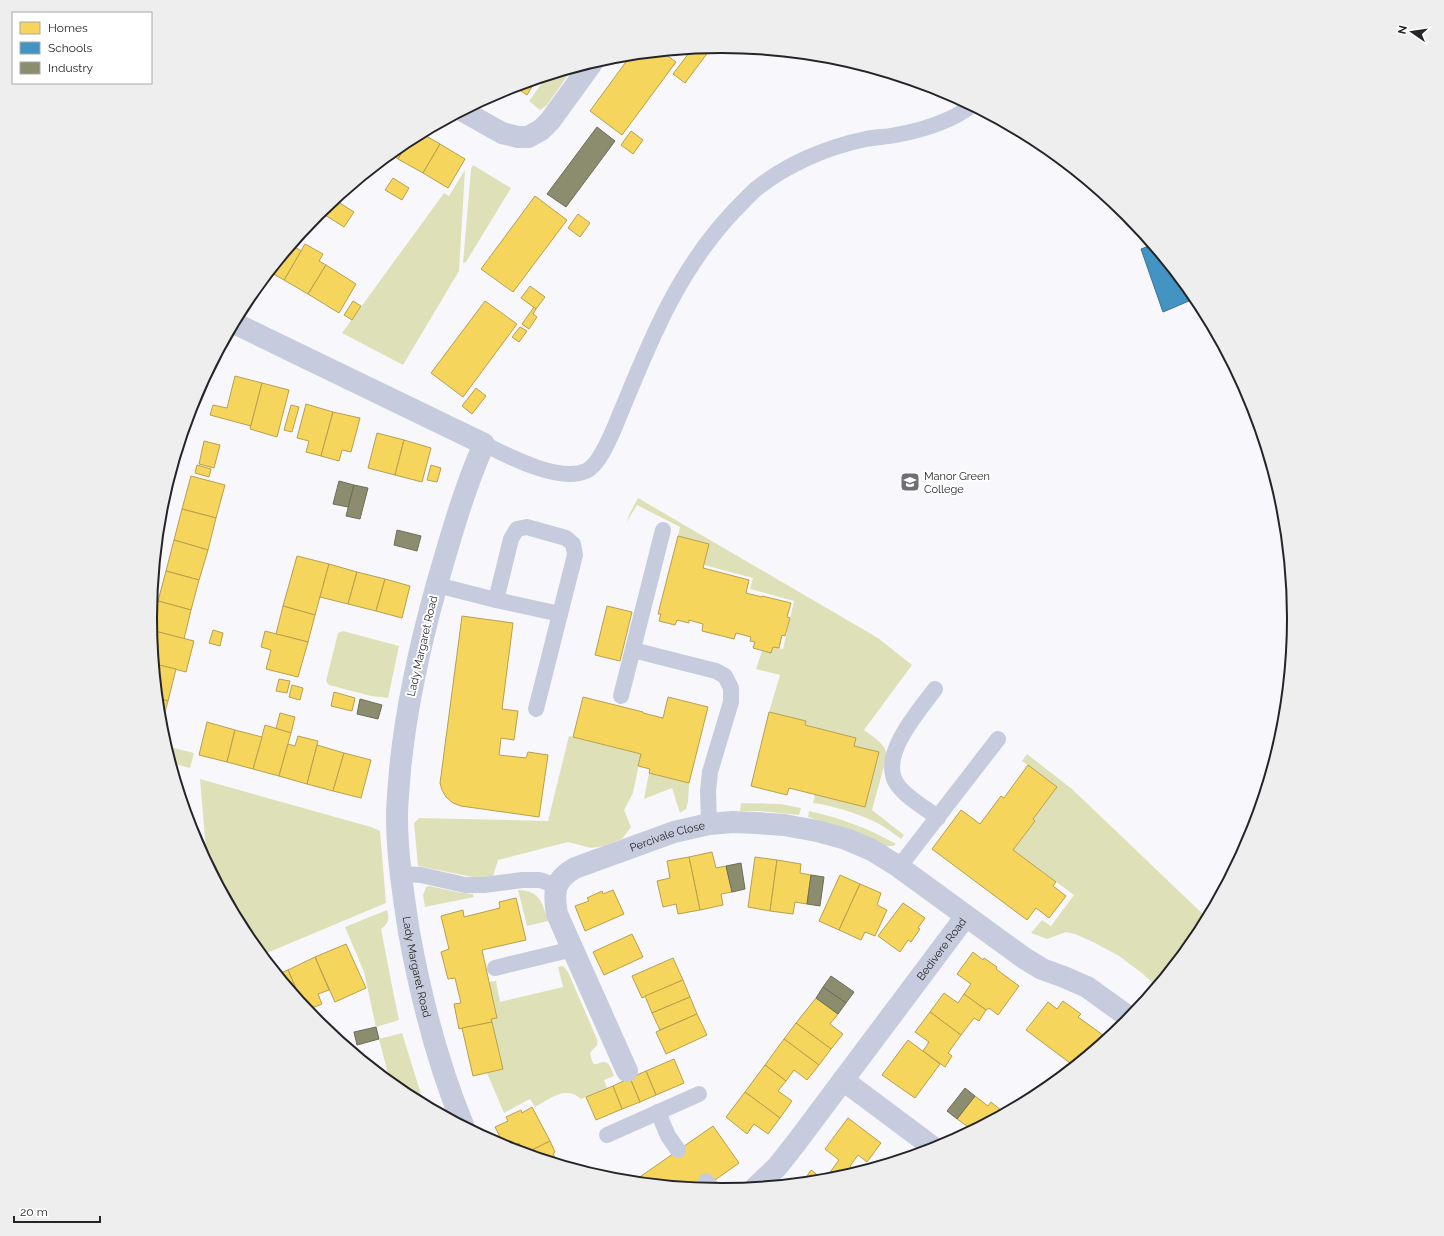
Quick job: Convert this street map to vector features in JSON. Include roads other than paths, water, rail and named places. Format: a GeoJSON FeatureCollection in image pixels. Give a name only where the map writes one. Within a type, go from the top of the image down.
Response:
{"type":"FeatureCollection","features":[{"type":"Feature","properties":{"kind":"street"},"geometry":{"type":"LineString","coordinates":[[467,114],[502,133],[518,137],[528,137],[541,130],[550,121],[587,70]]}},
{"type":"Feature","properties":{"kind":"street"},"geometry":{"type":"LineString","coordinates":[[239,325],[484,444]]}},
{"type":"Feature","properties":{"kind":"street","name":"Lady Margaret Road"},"geometry":{"type":"LineString","coordinates":[[461,1119],[440,1065],[414,960],[399,874],[397,815],[403,738],[413,677],[428,614],[456,515],[471,472],[484,444]]}},
{"type":"Feature","properties":{"kind":"street","name":"Percivale Close"},"geometry":{"type":"LineString","coordinates":[[557,886],[564,874],[575,868],[674,832],[709,824],[733,822],[784,825],[817,831],[846,839],[872,850],[899,867],[966,916]]}},
{"type":"Feature","properties":{"kind":"street"},"geometry":{"type":"LineString","coordinates":[[557,886],[554,898],[557,914],[627,1072]]}},
{"type":"Feature","properties":{"kind":"street","name":"Bedivere Road"},"geometry":{"type":"LineString","coordinates":[[762,1182],[777,1167],[844,1080],[966,916],[1024,958],[1042,969],[1064,976],[1087,987],[1125,1015]]}},
{"type":"Feature","properties":{"kind":"street"},"geometry":{"type":"LineString","coordinates":[[844,1080],[928,1144]]}},
{"type":"Feature","properties":{"kind":"lane"},"geometry":{"type":"LineString","coordinates":[[484,444],[517,460],[544,470],[571,474],[587,471],[599,459],[609,441],[650,340],[680,284],[702,249],[727,219],[755,190],[788,167],[815,155],[866,139],[895,136],[919,130],[943,122],[967,109]]}},
{"type":"Feature","properties":{"kind":"lane"},"geometry":{"type":"LineString","coordinates":[[496,600],[510,539],[517,529],[527,527],[566,538],[573,544],[575,555],[536,709]]}},
{"type":"Feature","properties":{"kind":"lane"},"geometry":{"type":"LineString","coordinates":[[621,696],[662,530]]}},
{"type":"Feature","properties":{"kind":"lane"},"geometry":{"type":"LineString","coordinates":[[437,585],[560,614]]}},
{"type":"Feature","properties":{"kind":"lane"},"geometry":{"type":"LineString","coordinates":[[633,650],[716,671],[725,676],[731,688],[732,702],[710,772],[708,791],[709,824]]}},
{"type":"Feature","properties":{"kind":"lane"},"geometry":{"type":"LineString","coordinates":[[935,689],[900,740],[894,752],[892,775],[897,785],[904,792],[938,818]]}},
{"type":"Feature","properties":{"kind":"lane"},"geometry":{"type":"LineString","coordinates":[[899,867],[998,739]]}},
{"type":"Feature","properties":{"kind":"lane"},"geometry":{"type":"LineString","coordinates":[[399,874],[421,875],[465,885],[484,886],[503,882],[540,880],[557,886]]}},
{"type":"Feature","properties":{"kind":"lane"},"geometry":{"type":"LineString","coordinates":[[495,968],[573,949]]}},
{"type":"Feature","properties":{"kind":"lane"},"geometry":{"type":"LineString","coordinates":[[607,1134],[699,1094]]}},
{"type":"Feature","properties":{"kind":"lane"},"geometry":{"type":"LineString","coordinates":[[658,1112],[668,1136],[678,1150]]}},
{"type":"Feature","properties":{"kind":"place","name":"Manor Green College"},"geometry":{"type":"Point","coordinates":[910,482]}}]}
